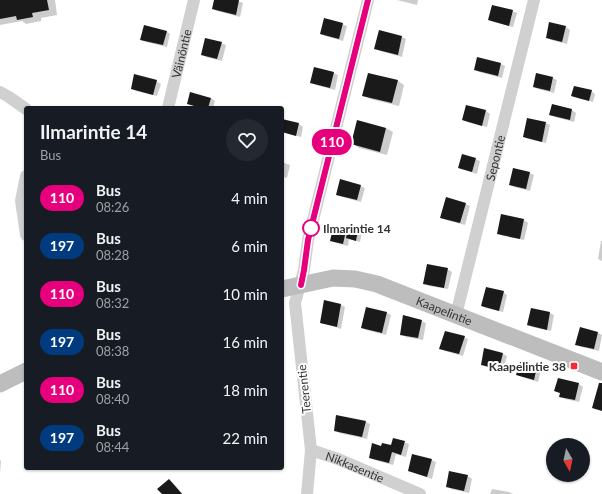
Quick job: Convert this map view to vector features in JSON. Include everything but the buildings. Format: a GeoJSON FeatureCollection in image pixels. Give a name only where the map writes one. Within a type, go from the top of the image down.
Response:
{"type":"FeatureCollection","features":[{"type":"Feature","properties":{"kind":"street","name":"Väinöntie"},"geometry":{"type":"LineString","coordinates":[[168,106],[194,0]]}},
{"type":"Feature","properties":{"kind":"street","name":"Teerentie"},"geometry":{"type":"LineString","coordinates":[[307,494],[311,450],[295,303],[301,285],[308,240],[368,0]]}},
{"type":"Feature","properties":{"kind":"street","name":"Sepontie"},"geometry":{"type":"LineString","coordinates":[[456,315],[534,0]]}},
{"type":"Feature","properties":{"kind":"street"},"geometry":{"type":"LineString","coordinates":[[0,92],[24,108]]}},
{"type":"Feature","properties":{"kind":"street"},"geometry":{"type":"LineString","coordinates":[[24,186],[21,201],[24,221]]}},
{"type":"Feature","properties":{"kind":"street","name":"Kaapelintie"},"geometry":{"type":"LineString","coordinates":[[284,289],[333,278],[355,279],[377,284],[602,372]]}},
{"type":"Feature","properties":{"kind":"street"},"geometry":{"type":"LineString","coordinates":[[0,384],[24,372]]}},
{"type":"Feature","properties":{"kind":"street","name":"Nikkasentie"},"geometry":{"type":"LineString","coordinates":[[311,450],[338,459],[420,494]]}},
{"type":"Feature","properties":{"kind":"bus line","name":"110"},"geometry":{"type":"LineString","coordinates":[[301,285],[308,240],[368,0]]}},
{"type":"Feature","properties":{"kind":"place","name":"Ilmarintie 14"},"geometry":{"type":"Point","coordinates":[311,228]}},
{"type":"Feature","properties":{"kind":"place","name":"Kaapelintie 38"},"geometry":{"type":"Point","coordinates":[574,366]}}]}
